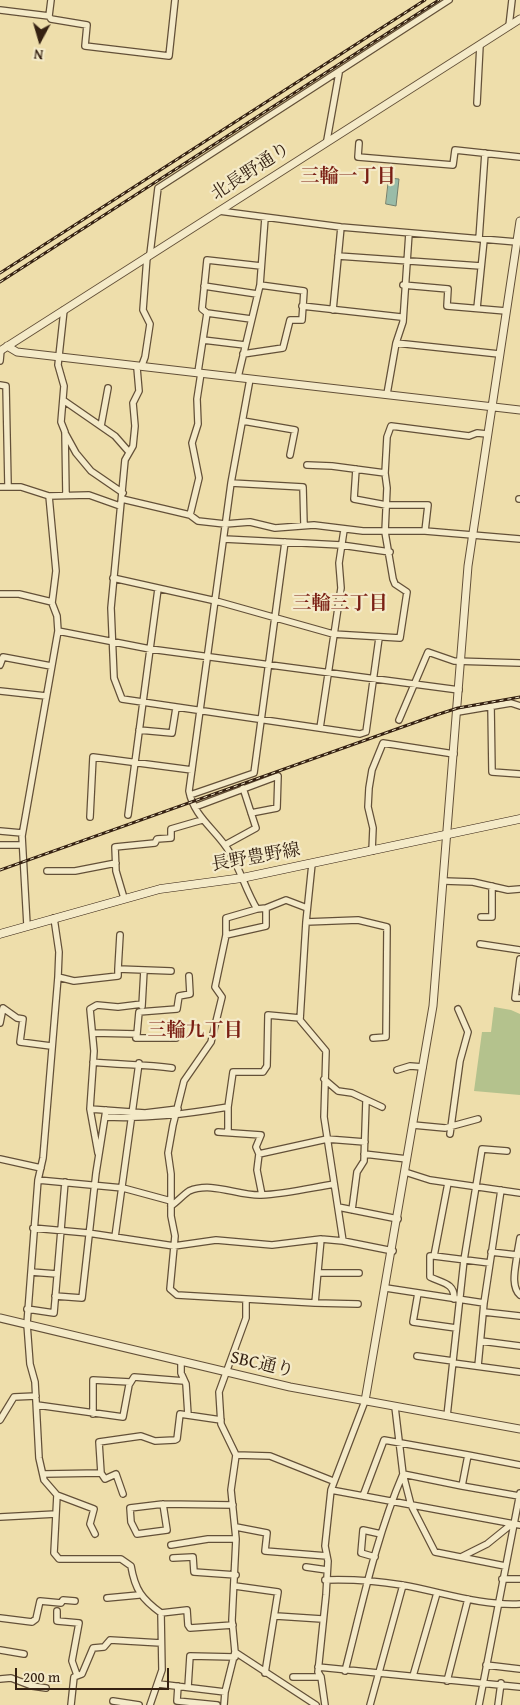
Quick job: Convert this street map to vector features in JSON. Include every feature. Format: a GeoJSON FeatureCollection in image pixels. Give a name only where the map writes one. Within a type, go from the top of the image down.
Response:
{"type":"FeatureCollection","features":[{"type":"Feature","properties":{"kind":"main road","name":"長野豊野線"},"geometry":{"type":"LineString","coordinates":[[0,934],[160,889],[242,878],[520,819]]}},
{"type":"Feature","properties":{"kind":"street"},"geometry":{"type":"LineString","coordinates":[[49,16],[51,0]]}},
{"type":"Feature","properties":{"kind":"street"},"geometry":{"type":"LineString","coordinates":[[0,10],[49,16],[51,19],[87,25],[85,46],[169,56],[175,0]]}},
{"type":"Feature","properties":{"kind":"street"},"geometry":{"type":"LineString","coordinates":[[379,638],[366,732],[360,734],[143,704],[122,699],[114,678],[111,608],[125,460],[133,446],[135,426],[133,403],[138,391],[137,368],[142,365],[150,324],[143,310],[148,256],[158,188],[339,73],[449,0]]}},
{"type":"Feature","properties":{"kind":"street"},"geometry":{"type":"LineString","coordinates":[[512,0],[516,23]]}},
{"type":"Feature","properties":{"kind":"street","name":"北長野通り"},"geometry":{"type":"LineString","coordinates":[[3,349],[327,140],[516,23]]}},
{"type":"Feature","properties":{"kind":"street"},"geometry":{"type":"LineString","coordinates":[[476,103],[480,45]]}},
{"type":"Feature","properties":{"kind":"street"},"geometry":{"type":"LineString","coordinates":[[327,140],[339,73]]}},
{"type":"Feature","properties":{"kind":"street"},"geometry":{"type":"LineString","coordinates":[[359,143],[358,158],[453,165],[455,150],[520,157]]}},
{"type":"Feature","properties":{"kind":"street"},"geometry":{"type":"LineString","coordinates":[[477,308],[481,266],[485,153]]}},
{"type":"Feature","properties":{"kind":"street"},"geometry":{"type":"LineString","coordinates":[[219,211],[341,227],[517,242]]}},
{"type":"Feature","properties":{"kind":"street"},"geometry":{"type":"LineString","coordinates":[[238,377],[260,285],[265,218]]}},
{"type":"Feature","properties":{"kind":"street"},"geometry":{"type":"LineString","coordinates":[[325,1705],[318,1667],[327,1570],[325,1546],[331,1490],[365,1402],[434,1006],[471,536],[506,311],[517,268],[517,242],[520,221]]}},
{"type":"Feature","properties":{"kind":"street"},"geometry":{"type":"LineString","coordinates":[[333,310],[341,227]]}},
{"type":"Feature","properties":{"kind":"street"},"geometry":{"type":"LineString","coordinates":[[387,394],[396,343],[403,322],[401,317],[403,285],[409,233]]}},
{"type":"Feature","properties":{"kind":"street"},"geometry":{"type":"LineString","coordinates":[[338,256],[481,266]]}},
{"type":"Feature","properties":{"kind":"street"},"geometry":{"type":"LineString","coordinates":[[251,319],[207,313],[202,309],[207,260],[262,266]]}},
{"type":"Feature","properties":{"kind":"street"},"geometry":{"type":"LineString","coordinates":[[243,354],[283,348],[290,320],[302,320],[304,291],[260,285]]}},
{"type":"Feature","properties":{"kind":"street"},"geometry":{"type":"LineString","coordinates":[[403,285],[448,289],[446,306],[506,311]]}},
{"type":"Feature","properties":{"kind":"street"},"geometry":{"type":"LineString","coordinates":[[204,286],[257,294]]}},
{"type":"Feature","properties":{"kind":"street"},"geometry":{"type":"LineString","coordinates":[[302,306],[401,317]]}},
{"type":"Feature","properties":{"kind":"street"},"geometry":{"type":"LineString","coordinates":[[64,310],[58,365],[64,386],[61,422],[76,453],[91,471],[122,499]]}},
{"type":"Feature","properties":{"kind":"street"},"geometry":{"type":"LineString","coordinates":[[190,515],[199,478],[192,443],[198,424],[199,373],[207,313]]}},
{"type":"Feature","properties":{"kind":"street"},"geometry":{"type":"LineString","coordinates":[[203,340],[245,345]]}},
{"type":"Feature","properties":{"kind":"street"},"geometry":{"type":"LineString","coordinates":[[396,343],[499,354]]}},
{"type":"Feature","properties":{"kind":"street"},"geometry":{"type":"LineString","coordinates":[[0,361],[3,349],[520,410]]}},
{"type":"Feature","properties":{"kind":"street"},"geometry":{"type":"LineString","coordinates":[[250,379],[225,524],[190,796],[202,820],[225,845],[257,909]]}},
{"type":"Feature","properties":{"kind":"street"},"geometry":{"type":"LineString","coordinates":[[0,385],[6,386],[8,486]]}},
{"type":"Feature","properties":{"kind":"street"},"geometry":{"type":"LineString","coordinates":[[101,426],[108,388]]}},
{"type":"Feature","properties":{"kind":"street"},"geometry":{"type":"LineString","coordinates":[[63,400],[115,436],[129,452]]}},
{"type":"Feature","properties":{"kind":"street"},"geometry":{"type":"LineString","coordinates":[[243,421],[295,430],[290,455]]}},
{"type":"Feature","properties":{"kind":"street"},"geometry":{"type":"LineString","coordinates":[[113,578],[216,601],[333,634],[400,638],[407,592],[395,584],[385,532],[385,473],[388,437],[391,426],[469,436],[477,433],[487,434]]}},
{"type":"Feature","properties":{"kind":"street"},"geometry":{"type":"LineString","coordinates":[[65,432],[66,495]]}},
{"type":"Feature","properties":{"kind":"street"},"geometry":{"type":"LineString","coordinates":[[307,465],[356,468],[385,473]]}},
{"type":"Feature","properties":{"kind":"street"},"geometry":{"type":"LineString","coordinates":[[356,468],[354,498],[386,505],[428,505],[425,531]]}},
{"type":"Feature","properties":{"kind":"street"},"geometry":{"type":"LineString","coordinates":[[231,483],[303,487],[304,526]]}},
{"type":"Feature","properties":{"kind":"street"},"geometry":{"type":"LineString","coordinates":[[0,487],[8,486],[36,491],[49,496],[89,495],[122,499],[190,515],[198,521],[225,524],[250,522],[275,528],[304,526],[385,532],[425,531],[520,539]]}},
{"type":"Feature","properties":{"kind":"street"},"geometry":{"type":"LineString","coordinates":[[28,925],[22,834],[58,631],[57,616],[52,602],[56,571],[49,496]]}},
{"type":"Feature","properties":{"kind":"street"},"geometry":{"type":"LineString","coordinates":[[320,728],[341,588],[339,563],[344,530]]}},
{"type":"Feature","properties":{"kind":"street"},"geometry":{"type":"LineString","coordinates":[[224,539],[341,545],[390,552]]}},
{"type":"Feature","properties":{"kind":"street"},"geometry":{"type":"LineString","coordinates":[[190,796],[254,773],[285,542]]}},
{"type":"Feature","properties":{"kind":"street"},"geometry":{"type":"LineString","coordinates":[[128,815],[158,589]]}},
{"type":"Feature","properties":{"kind":"street"},"geometry":{"type":"LineString","coordinates":[[0,594],[19,594],[52,602]]}},
{"type":"Feature","properties":{"kind":"street"},"geometry":{"type":"LineString","coordinates":[[58,631],[150,649],[459,690]]}},
{"type":"Feature","properties":{"kind":"street"},"geometry":{"type":"LineString","coordinates":[[398,720],[428,652],[461,662],[520,663]]}},
{"type":"Feature","properties":{"kind":"street"},"geometry":{"type":"LineString","coordinates":[[0,665],[3,657],[51,666]]}},
{"type":"Feature","properties":{"kind":"street"},"geometry":{"type":"LineString","coordinates":[[0,691],[46,696]]}},
{"type":"Feature","properties":{"kind":"street"},"geometry":{"type":"LineString","coordinates":[[458,712],[512,703],[520,706]]}},
{"type":"Feature","properties":{"kind":"street"},"geometry":{"type":"LineString","coordinates":[[491,706],[492,772],[520,774]]}},
{"type":"Feature","properties":{"kind":"street"},"geometry":{"type":"LineString","coordinates":[[139,730],[172,733],[176,708]]}},
{"type":"Feature","properties":{"kind":"street"},"geometry":{"type":"LineString","coordinates":[[372,851],[373,828],[368,807],[369,788],[372,770],[382,743],[454,754]]}},
{"type":"Feature","properties":{"kind":"street"},"geometry":{"type":"LineString","coordinates":[[90,817],[93,757],[192,770]]}},
{"type":"Feature","properties":{"kind":"street"},"geometry":{"type":"LineString","coordinates":[[195,807],[278,776],[280,779],[277,808],[250,813]]}},
{"type":"Feature","properties":{"kind":"street"},"geometry":{"type":"LineString","coordinates":[[225,845],[256,828],[243,788]]}},
{"type":"Feature","properties":{"kind":"street"},"geometry":{"type":"LineString","coordinates":[[124,898],[116,863],[115,847],[171,838],[171,829],[202,820]]}},
{"type":"Feature","properties":{"kind":"street"},"geometry":{"type":"LineString","coordinates":[[0,831],[22,834]]}},
{"type":"Feature","properties":{"kind":"street"},"geometry":{"type":"LineString","coordinates":[[0,845],[22,845]]}},
{"type":"Feature","properties":{"kind":"street"},"geometry":{"type":"LineString","coordinates":[[47,871],[75,871],[116,863]]}},
{"type":"Feature","properties":{"kind":"street"},"geometry":{"type":"LineString","coordinates":[[312,864],[307,908],[300,1018],[304,1027],[324,1047],[324,1117],[343,1240]]}},
{"type":"Feature","properties":{"kind":"street"},"geometry":{"type":"LineString","coordinates":[[444,881],[473,882],[508,890],[520,889]]}},
{"type":"Feature","properties":{"kind":"street"},"geometry":{"type":"LineString","coordinates":[[481,917],[492,917],[492,886]]}},
{"type":"Feature","properties":{"kind":"street"},"geometry":{"type":"LineString","coordinates":[[307,908],[286,900],[266,908],[226,918],[226,935],[216,987],[222,997],[214,1033],[211,1042],[184,1082],[168,1153],[175,1236],[170,1289],[177,1295],[246,1300],[358,1304]]}},
{"type":"Feature","properties":{"kind":"street"},"geometry":{"type":"LineString","coordinates":[[226,935],[266,926],[266,908]]}},
{"type":"Feature","properties":{"kind":"street"},"geometry":{"type":"LineString","coordinates":[[54,918],[59,952],[58,977],[41,1168],[33,1228],[26,1324],[29,1357],[36,1382],[39,1458],[44,1480],[57,1496],[77,1505],[94,1509],[90,1524],[96,1534]]}},
{"type":"Feature","properties":{"kind":"street"},"geometry":{"type":"LineString","coordinates":[[306,922],[358,920],[387,927],[386,1036],[373,1038]]}},
{"type":"Feature","properties":{"kind":"street"},"geometry":{"type":"LineString","coordinates":[[58,977],[74,981],[118,976],[120,935]]}},
{"type":"Feature","properties":{"kind":"street"},"geometry":{"type":"LineString","coordinates":[[480,944],[520,950]]}},
{"type":"Feature","properties":{"kind":"street"},"geometry":{"type":"LineString","coordinates":[[520,959],[515,998],[520,998]]}},
{"type":"Feature","properties":{"kind":"street"},"geometry":{"type":"LineString","coordinates":[[118,969],[171,970]]}},
{"type":"Feature","properties":{"kind":"street"},"geometry":{"type":"LineString","coordinates":[[144,970],[142,1007],[139,1012],[136,1038],[176,1038]]}},
{"type":"Feature","properties":{"kind":"street"},"geometry":{"type":"LineString","coordinates":[[99,1155],[90,1109],[93,1033],[90,1009],[97,1005],[177,1009],[179,996],[190,994],[190,976]]}},
{"type":"Feature","properties":{"kind":"street"},"geometry":{"type":"LineString","coordinates":[[1,1007],[17,1018],[22,1019],[20,1042],[51,1046]]}},
{"type":"Feature","properties":{"kind":"street"},"geometry":{"type":"LineString","coordinates":[[0,1023],[1,1007]]}},
{"type":"Feature","properties":{"kind":"street"},"geometry":{"type":"LineString","coordinates":[[450,1134],[460,1061],[468,1032],[458,1009]]}},
{"type":"Feature","properties":{"kind":"street"},"geometry":{"type":"LineString","coordinates":[[228,1131],[228,1107],[233,1072],[263,1072],[267,1066],[268,1015],[300,1018]]}},
{"type":"Feature","properties":{"kind":"street"},"geometry":{"type":"LineString","coordinates":[[93,1033],[136,1034]]}},
{"type":"Feature","properties":{"kind":"street"},"geometry":{"type":"LineString","coordinates":[[93,1062],[121,1065],[140,1063],[172,1068]]}},
{"type":"Feature","properties":{"kind":"street"},"geometry":{"type":"LineString","coordinates":[[115,1237],[140,1063]]}},
{"type":"Feature","properties":{"kind":"street"},"geometry":{"type":"LineString","coordinates":[[397,1070],[410,1066],[423,1066]]}},
{"type":"Feature","properties":{"kind":"street"},"geometry":{"type":"LineString","coordinates":[[324,1079],[338,1090],[352,1093],[382,1107]]}},
{"type":"Feature","properties":{"kind":"street"},"geometry":{"type":"LineString","coordinates":[[352,1210],[357,1172],[364,1161],[366,1101]]}},
{"type":"Feature","properties":{"kind":"street"},"geometry":{"type":"LineString","coordinates":[[90,1109],[105,1114],[175,1116],[228,1107]]}},
{"type":"Feature","properties":{"kind":"street"},"geometry":{"type":"LineString","coordinates":[[133,1115],[178,1109]]}},
{"type":"Feature","properties":{"kind":"street"},"geometry":{"type":"LineString","coordinates":[[55,1296],[82,1298],[88,1233],[105,1114]]}},
{"type":"Feature","properties":{"kind":"street"},"geometry":{"type":"LineString","coordinates":[[413,1125],[445,1128],[478,1119]]}},
{"type":"Feature","properties":{"kind":"street"},"geometry":{"type":"LineString","coordinates":[[218,1132],[228,1131],[261,1135],[256,1147],[259,1154],[257,1170],[262,1195]]}},
{"type":"Feature","properties":{"kind":"street"},"geometry":{"type":"LineString","coordinates":[[259,1154],[327,1139],[365,1142]]}},
{"type":"Feature","properties":{"kind":"street"},"geometry":{"type":"LineString","coordinates":[[447,1416],[457,1300],[482,1148],[507,1151]]}},
{"type":"Feature","properties":{"kind":"street"},"geometry":{"type":"LineString","coordinates":[[364,1154],[408,1159]]}},
{"type":"Feature","properties":{"kind":"street"},"geometry":{"type":"LineString","coordinates":[[0,1159],[41,1168]]}},
{"type":"Feature","properties":{"kind":"street"},"geometry":{"type":"LineString","coordinates":[[405,1172],[430,1180],[520,1193]]}},
{"type":"Feature","properties":{"kind":"street"},"geometry":{"type":"LineString","coordinates":[[38,1180],[123,1188],[171,1204]]}},
{"type":"Feature","properties":{"kind":"street"},"geometry":{"type":"LineString","coordinates":[[27,1309],[54,1313],[65,1182]]}},
{"type":"Feature","properties":{"kind":"street"},"geometry":{"type":"LineString","coordinates":[[434,1256],[448,1182]]}},
{"type":"Feature","properties":{"kind":"street"},"geometry":{"type":"LineString","coordinates":[[171,1204],[189,1192],[203,1188],[228,1189],[244,1195],[262,1195],[334,1184]]}},
{"type":"Feature","properties":{"kind":"street"},"geometry":{"type":"LineString","coordinates":[[478,1366],[484,1303],[501,1190]]}},
{"type":"Feature","properties":{"kind":"street"},"geometry":{"type":"LineString","coordinates":[[338,1207],[398,1219]]}},
{"type":"Feature","properties":{"kind":"street"},"geometry":{"type":"LineString","coordinates":[[33,1228],[88,1233],[174,1246],[216,1240],[272,1245],[321,1239],[343,1240],[393,1250]]}},
{"type":"Feature","properties":{"kind":"street"},"geometry":{"type":"LineString","coordinates":[[520,1238],[516,1292],[520,1295]]}},
{"type":"Feature","properties":{"kind":"street"},"geometry":{"type":"LineString","coordinates":[[315,1303],[321,1239]]}},
{"type":"Feature","properties":{"kind":"street"},"geometry":{"type":"LineString","coordinates":[[492,1252],[519,1255]]}},
{"type":"Feature","properties":{"kind":"street"},"geometry":{"type":"LineString","coordinates":[[457,1300],[450,1286],[430,1277],[430,1256],[490,1262]]}},
{"type":"Feature","properties":{"kind":"street"},"geometry":{"type":"LineString","coordinates":[[31,1272],[57,1274]]}},
{"type":"Feature","properties":{"kind":"street"},"geometry":{"type":"LineString","coordinates":[[319,1273],[359,1273]]}},
{"type":"Feature","properties":{"kind":"street"},"geometry":{"type":"LineString","coordinates":[[386,1288],[484,1303]]}},
{"type":"Feature","properties":{"kind":"street"},"geometry":{"type":"LineString","coordinates":[[418,1293],[413,1322],[456,1328]]}},
{"type":"Feature","properties":{"kind":"street"},"geometry":{"type":"LineString","coordinates":[[224,1705],[224,1692],[235,1654],[233,1625],[236,1527],[231,1490],[236,1455],[221,1420],[219,1392],[246,1318],[246,1300]]}},
{"type":"Feature","properties":{"kind":"street"},"geometry":{"type":"LineString","coordinates":[[484,1312],[520,1316]]}},
{"type":"Feature","properties":{"kind":"street","name":"SBC通り"},"geometry":{"type":"LineString","coordinates":[[0,1318],[290,1387],[520,1429]]}},
{"type":"Feature","properties":{"kind":"street"},"geometry":{"type":"LineString","coordinates":[[481,1341],[520,1346]]}},
{"type":"Feature","properties":{"kind":"street"},"geometry":{"type":"LineString","coordinates":[[417,1356],[520,1372]]}},
{"type":"Feature","properties":{"kind":"street"},"geometry":{"type":"LineString","coordinates":[[181,1361],[181,1373],[187,1391],[188,1415]]}},
{"type":"Feature","properties":{"kind":"street"},"geometry":{"type":"LineString","coordinates":[[37,1405],[123,1417],[130,1382],[134,1377],[184,1381]]}},
{"type":"Feature","properties":{"kind":"street"},"geometry":{"type":"LineString","coordinates":[[94,1414],[93,1380],[130,1382]]}},
{"type":"Feature","properties":{"kind":"street"},"geometry":{"type":"LineString","coordinates":[[0,1420],[3,1408],[14,1398],[36,1396]]}},
{"type":"Feature","properties":{"kind":"street"},"geometry":{"type":"LineString","coordinates":[[395,1407],[403,1474],[411,1505],[435,1552],[505,1566]]}},
{"type":"Feature","properties":{"kind":"street"},"geometry":{"type":"LineString","coordinates":[[124,1494],[116,1474],[105,1479],[101,1473],[99,1442],[141,1436],[155,1441],[175,1440],[177,1439],[180,1414],[221,1420]]}},
{"type":"Feature","properties":{"kind":"street"},"geometry":{"type":"LineString","coordinates":[[363,1496],[384,1440],[520,1465]]}},
{"type":"Feature","properties":{"kind":"street"},"geometry":{"type":"LineString","coordinates":[[236,1455],[270,1456],[334,1481]]}},
{"type":"Feature","properties":{"kind":"street"},"geometry":{"type":"LineString","coordinates":[[462,1486],[468,1455]]}},
{"type":"Feature","properties":{"kind":"street"},"geometry":{"type":"LineString","coordinates":[[44,1474],[101,1473]]}},
{"type":"Feature","properties":{"kind":"street"},"geometry":{"type":"LineString","coordinates":[[403,1474],[520,1495],[502,1579],[479,1705]]}},
{"type":"Feature","properties":{"kind":"street"},"geometry":{"type":"LineString","coordinates":[[345,1671],[374,1557],[391,1502],[403,1474]]}},
{"type":"Feature","properties":{"kind":"street"},"geometry":{"type":"LineString","coordinates":[[331,1490],[520,1525]]}},
{"type":"Feature","properties":{"kind":"street"},"geometry":{"type":"LineString","coordinates":[[57,1496],[54,1553],[58,1559],[121,1559],[132,1566],[134,1584],[139,1595]]}},
{"type":"Feature","properties":{"kind":"street"},"geometry":{"type":"LineString","coordinates":[[163,1504],[167,1530],[137,1534],[131,1522],[130,1508],[163,1504],[233,1505]]}},
{"type":"Feature","properties":{"kind":"street"},"geometry":{"type":"LineString","coordinates":[[0,1517],[56,1514]]}},
{"type":"Feature","properties":{"kind":"street"},"geometry":{"type":"LineString","coordinates":[[462,1557],[488,1544],[513,1523]]}},
{"type":"Feature","properties":{"kind":"street"},"geometry":{"type":"LineString","coordinates":[[236,1527],[267,1533],[265,1550],[327,1556]]}},
{"type":"Feature","properties":{"kind":"street"},"geometry":{"type":"LineString","coordinates":[[374,1557],[361,1554],[363,1530],[382,1534]]}},
{"type":"Feature","properties":{"kind":"street"},"geometry":{"type":"LineString","coordinates":[[172,1545],[208,1539],[236,1539]]}},
{"type":"Feature","properties":{"kind":"street"},"geometry":{"type":"LineString","coordinates":[[173,1558],[193,1557],[194,1572],[236,1575]]}},
{"type":"Feature","properties":{"kind":"street"},"geometry":{"type":"LineString","coordinates":[[306,1567],[327,1570]]}},
{"type":"Feature","properties":{"kind":"street"},"geometry":{"type":"LineString","coordinates":[[502,1579],[520,1579]]}},
{"type":"Feature","properties":{"kind":"street"},"geometry":{"type":"LineString","coordinates":[[326,1580],[368,1580],[403,1585],[498,1606],[520,1604]]}},
{"type":"Feature","properties":{"kind":"street"},"geometry":{"type":"LineString","coordinates":[[370,1705],[403,1585]]}},
{"type":"Feature","properties":{"kind":"street"},"geometry":{"type":"LineString","coordinates":[[235,1586],[278,1592],[276,1616],[264,1673]]}},
{"type":"Feature","properties":{"kind":"street"},"geometry":{"type":"LineString","coordinates":[[413,1676],[437,1593]]}},
{"type":"Feature","properties":{"kind":"street"},"geometry":{"type":"LineString","coordinates":[[107,1598],[139,1595],[145,1597],[162,1614],[162,1670],[150,1705]]}},
{"type":"Feature","properties":{"kind":"street"},"geometry":{"type":"LineString","coordinates":[[447,1681],[468,1599]]}},
{"type":"Feature","properties":{"kind":"street"},"geometry":{"type":"LineString","coordinates":[[0,1618],[32,1622],[36,1619],[40,1600],[61,1603],[63,1600],[75,1601]]}},
{"type":"Feature","properties":{"kind":"street"},"geometry":{"type":"LineString","coordinates":[[162,1614],[187,1610],[190,1628],[233,1625]]}},
{"type":"Feature","properties":{"kind":"street"},"geometry":{"type":"LineString","coordinates":[[57,1611],[57,1621],[79,1623],[72,1661],[77,1675]]}},
{"type":"Feature","properties":{"kind":"street"},"geometry":{"type":"LineString","coordinates":[[276,1616],[322,1619]]}},
{"type":"Feature","properties":{"kind":"street"},"geometry":{"type":"LineString","coordinates":[[70,1705],[74,1677],[82,1674],[93,1648],[104,1647],[110,1640],[161,1643]]}},
{"type":"Feature","properties":{"kind":"street"},"geometry":{"type":"LineString","coordinates":[[0,1650],[24,1654]]}},
{"type":"Feature","properties":{"kind":"street"},"geometry":{"type":"LineString","coordinates":[[188,1687],[190,1656],[235,1654],[316,1705]]}},
{"type":"Feature","properties":{"kind":"street"},"geometry":{"type":"LineString","coordinates":[[486,1665],[520,1669]]}},
{"type":"Feature","properties":{"kind":"street"},"geometry":{"type":"LineString","coordinates":[[318,1667],[447,1681],[502,1683],[520,1687]]}},
{"type":"Feature","properties":{"kind":"street"},"geometry":{"type":"LineString","coordinates":[[293,1676],[321,1677]]}},
{"type":"Feature","properties":{"kind":"street"},"geometry":{"type":"LineString","coordinates":[[0,1679],[11,1678],[32,1686],[46,1688]]}},
{"type":"Feature","properties":{"kind":"street"},"geometry":{"type":"LineString","coordinates":[[498,1705],[502,1683]]}},
{"type":"Feature","properties":{"kind":"street"},"geometry":{"type":"LineString","coordinates":[[158,1684],[224,1692]]}},
{"type":"Feature","properties":{"kind":"street"},"geometry":{"type":"LineString","coordinates":[[178,1686],[176,1700],[216,1705]]}},
{"type":"Feature","properties":{"kind":"street"},"geometry":{"type":"LineString","coordinates":[[113,1701],[139,1705]]}},
{"type":"Feature","properties":{"kind":"green space"},"geometry":{"type":"Polygon","coordinates":[[[494,1007],[511,1010],[520,1014],[520,1095],[474,1091],[482,1032],[491,1032],[494,1007]]]}},
{"type":"Feature","properties":{"kind":"shaded area"},"geometry":{"type":"Polygon","coordinates":[[[389,178],[399,179],[396,206],[386,204],[389,178]]]}},
{"type":"Feature","properties":{"kind":"railway"},"geometry":{"type":"LineString","coordinates":[[0,273],[425,0]]}},
{"type":"Feature","properties":{"kind":"railway"},"geometry":{"type":"LineString","coordinates":[[0,282],[439,0]]}},
{"type":"Feature","properties":{"kind":"railway"},"geometry":{"type":"LineString","coordinates":[[0,870],[436,715],[458,708],[520,697]]}},
{"type":"Feature","properties":{"kind":"district","name":"三輪一丁目"},"geometry":{"type":"Point","coordinates":[348,177]}},
{"type":"Feature","properties":{"kind":"district","name":"三輪三丁目"},"geometry":{"type":"Point","coordinates":[340,604]}},
{"type":"Feature","properties":{"kind":"district","name":"三輪九丁目"},"geometry":{"type":"Point","coordinates":[195,1031]}}]}
